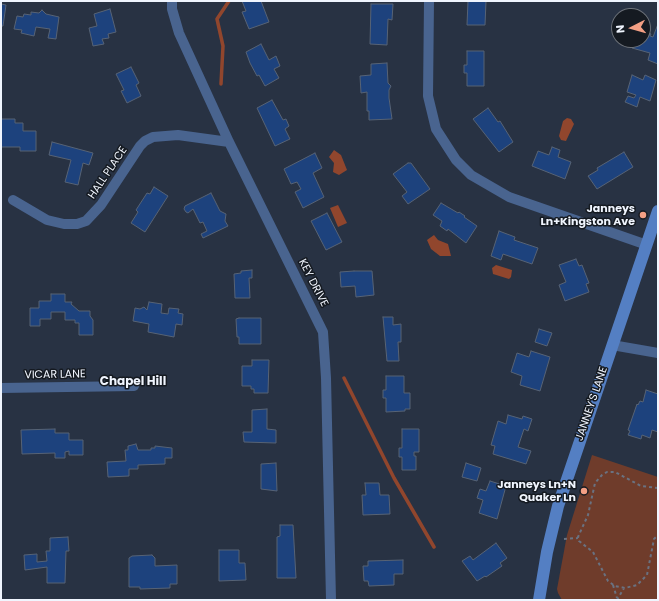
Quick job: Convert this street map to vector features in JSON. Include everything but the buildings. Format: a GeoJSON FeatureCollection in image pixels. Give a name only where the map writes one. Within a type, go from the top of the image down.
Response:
{"type":"FeatureCollection","features":[{"type":"Feature","properties":{"kind":"main road","name":"JANNEY'S LANE"},"geometry":{"type":"LineString","coordinates":[[539,600],[547,552],[558,506],[658,211]]}},
{"type":"Feature","properties":{"kind":"street","name":"KEY DRIVE"},"geometry":{"type":"LineString","coordinates":[[172,1],[172,9],[179,33],[229,142],[323,332],[326,378],[331,600]]}},
{"type":"Feature","properties":{"kind":"street"},"geometry":{"type":"LineString","coordinates":[[429,1],[428,96],[436,129],[456,160],[471,175],[509,197],[647,245]]}},
{"type":"Feature","properties":{"kind":"street","name":"HALL PLACE"},"geometry":{"type":"LineString","coordinates":[[13,200],[48,220],[64,224],[77,224],[86,221],[98,210],[140,146],[153,137],[178,135],[229,142]]}},
{"type":"Feature","properties":{"kind":"street"},"geometry":{"type":"LineString","coordinates":[[612,346],[658,354]]}},
{"type":"Feature","properties":{"kind":"street","name":"VICAR LANE"},"geometry":{"type":"LineString","coordinates":[[1,388],[134,386]]}},
{"type":"Feature","properties":{"kind":"path"},"geometry":{"type":"LineString","coordinates":[[578,538],[578,533],[588,515],[595,483],[602,475],[607,472],[615,472],[641,486],[658,488]]}},
{"type":"Feature","properties":{"kind":"path"},"geometry":{"type":"LineString","coordinates":[[564,539],[578,538],[593,552],[605,578],[613,585],[624,588],[637,585],[647,575],[654,539],[658,535]]}},
{"type":"Feature","properties":{"kind":"path"},"geometry":{"type":"LineString","coordinates":[[613,585],[617,599]]}},
{"type":"Feature","properties":{"kind":"path"},"geometry":{"type":"LineString","coordinates":[[617,599],[624,588]]}},
{"type":"Feature","properties":{"kind":"shaded area"},"geometry":{"type":"Polygon","coordinates":[[[567,118],[571,119],[574,124],[566,141],[561,140],[559,136],[563,121],[567,118]]]}},
{"type":"Feature","properties":{"kind":"shaded area"},"geometry":{"type":"Polygon","coordinates":[[[334,150],[341,155],[347,170],[339,175],[333,172],[334,163],[329,157],[334,150]]]}},
{"type":"Feature","properties":{"kind":"shaded area"},"geometry":{"type":"Polygon","coordinates":[[[338,205],[347,223],[338,227],[330,208],[338,205]]]}},
{"type":"Feature","properties":{"kind":"shaded area"},"geometry":{"type":"Polygon","coordinates":[[[434,235],[438,240],[448,244],[451,256],[440,256],[431,249],[427,240],[434,235]]]}},
{"type":"Feature","properties":{"kind":"shaded area"},"geometry":{"type":"Polygon","coordinates":[[[496,265],[512,270],[511,277],[509,279],[493,274],[492,268],[496,265]]]}},
{"type":"Feature","properties":{"kind":"shaded area"},"geometry":{"type":"Polygon","coordinates":[[[592,455],[658,477],[658,600],[562,600],[558,593],[557,589],[567,535],[592,455]]]}},
{"type":"Feature","properties":{"kind":"waterway"},"geometry":{"type":"LineString","coordinates":[[221,84],[223,46],[217,19],[229,1]]}},
{"type":"Feature","properties":{"kind":"waterway"},"geometry":{"type":"LineString","coordinates":[[344,378],[394,478],[434,547]]}},
{"type":"Feature","properties":{"kind":"place","name":"Janneys Ln+Kingston Ave"},"geometry":{"type":"Point","coordinates":[643,215]}},
{"type":"Feature","properties":{"kind":"place","name":"Janneys Ln+N Quaker Ln"},"geometry":{"type":"Point","coordinates":[584,491]}},
{"type":"Feature","properties":{"kind":"district","name":"Chapel Hill"},"geometry":{"type":"Point","coordinates":[133,382]}}]}
